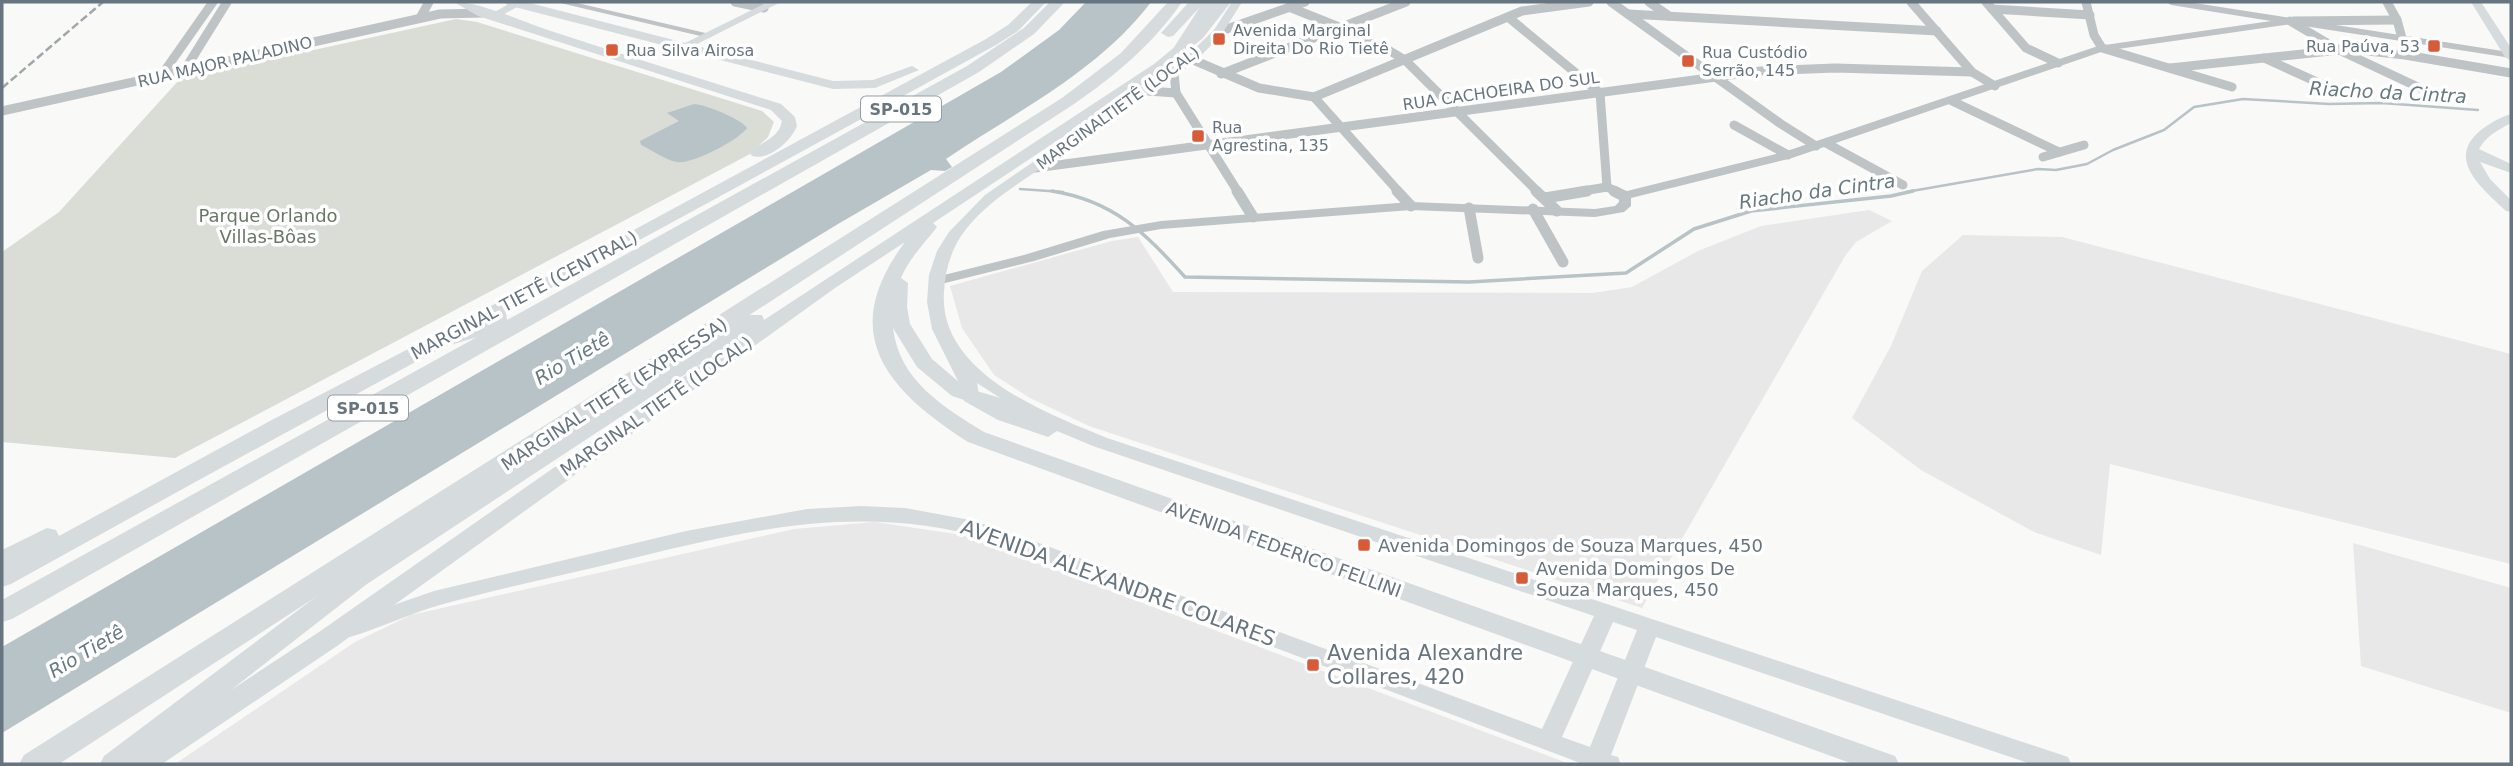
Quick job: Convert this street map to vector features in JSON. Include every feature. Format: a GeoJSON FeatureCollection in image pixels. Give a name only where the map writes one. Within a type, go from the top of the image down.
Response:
{"type":"FeatureCollection","features":[{"type":"Feature","properties":{"kind":"highway"},"geometry":{"type":"LineString","coordinates":[[462,2],[488,15],[530,27],[648,53],[668,53],[685,46]]}},
{"type":"Feature","properties":{"kind":"highway"},"geometry":{"type":"LineString","coordinates":[[517,2],[844,86],[884,82],[931,64]]}},
{"type":"Feature","properties":{"kind":"highway"},"geometry":{"type":"LineString","coordinates":[[2,560],[435,337],[931,64],[982,33],[1021,2]]}},
{"type":"Feature","properties":{"kind":"highway"},"geometry":{"type":"LineString","coordinates":[[956,61],[966,50],[1011,19],[1030,2]]}},
{"type":"Feature","properties":{"kind":"highway","name":"MARGINAL TIETÊ (CENTRAL)"},"geometry":{"type":"LineString","coordinates":[[2,578],[435,337],[690,205],[956,61],[1003,34],[1039,2]]}},
{"type":"Feature","properties":{"kind":"highway","name":"SP-015"},"geometry":{"type":"LineString","coordinates":[[2,612],[985,61],[1029,31],[1058,2]]}},
{"type":"Feature","properties":{"kind":"highway","name":"MARGINAL TIETÊ (EXPRESSA)"},"geometry":{"type":"LineString","coordinates":[[35,764],[1009,141],[1129,56],[1149,37],[1175,2]]}},
{"type":"Feature","properties":{"kind":"highway"},"geometry":{"type":"LineString","coordinates":[[114,764],[358,578],[841,263],[1053,121],[1138,61],[1197,2]]}},
{"type":"Feature","properties":{"kind":"highway"},"geometry":{"type":"LineString","coordinates":[[1184,57],[1210,2]]}},
{"type":"Feature","properties":{"kind":"highway","name":"MARGINAL TIETÊ (LOCAL)"},"geometry":{"type":"LineString","coordinates":[[140,764],[328,639],[828,284],[996,173],[1184,57],[1205,28],[1227,8]]}},
{"type":"Feature","properties":{"kind":"highway"},"geometry":{"type":"LineString","coordinates":[[530,27],[582,46],[767,103],[783,111],[790,125],[785,135],[713,182]]}},
{"type":"Feature","properties":{"kind":"highway"},"geometry":{"type":"LineString","coordinates":[[709,35],[708,45],[714,53]]}},
{"type":"Feature","properties":{"kind":"highway"},"geometry":{"type":"LineString","coordinates":[[1009,141],[1053,121]]}},
{"type":"Feature","properties":{"kind":"highway"},"geometry":{"type":"LineString","coordinates":[[841,263],[881,242],[970,184],[996,173]]}},
{"type":"Feature","properties":{"kind":"highway","name":"AVENIDA FEDERICO FELLINI"},"geometry":{"type":"LineString","coordinates":[[963,196],[912,243],[897,267],[884,302],[885,342],[894,367],[938,413],[966,431],[1011,451],[1885,764]]}},
{"type":"Feature","properties":{"kind":"highway"},"geometry":{"type":"LineString","coordinates":[[435,337],[472,331],[712,210],[733,202]]}},
{"type":"Feature","properties":{"kind":"highway"},"geometry":{"type":"LineString","coordinates":[[912,243],[897,295],[900,324],[924,363],[959,392],[1034,415]]}},
{"type":"Feature","properties":{"kind":"main road","name":"RUA MAJOR PALADINO"},"geometry":{"type":"LineString","coordinates":[[488,15],[517,2]]}},
{"type":"Feature","properties":{"kind":"main road"},"geometry":{"type":"LineString","coordinates":[[685,46],[776,2]]}},
{"type":"Feature","properties":{"kind":"main road","name":"MARGINALTIETÊ (LOCAL)"},"geometry":{"type":"LineString","coordinates":[[968,394],[971,389],[940,329],[935,302],[945,251],[956,232],[990,198],[1174,73],[1184,57],[1218,32],[1227,8],[1237,2]]}},
{"type":"Feature","properties":{"kind":"main road"},"geometry":{"type":"LineString","coordinates":[[2476,2],[2509,52]]}},
{"type":"Feature","properties":{"kind":"main road"},"geometry":{"type":"LineString","coordinates":[[2511,118],[2483,133],[2476,140],[2471,156],[2476,172],[2511,208]]}},
{"type":"Feature","properties":{"kind":"main road"},"geometry":{"type":"LineString","coordinates":[[2472,151],[2486,160],[2511,169]]}},
{"type":"Feature","properties":{"kind":"main road"},"geometry":{"type":"LineString","coordinates":[[954,354],[1006,399],[1034,415],[1100,442],[2059,764]]}},
{"type":"Feature","properties":{"kind":"main road"},"geometry":{"type":"LineString","coordinates":[[968,394],[989,409],[1016,421],[1059,434],[1100,442]]}},
{"type":"Feature","properties":{"kind":"main road","name":"AVENIDA ALEXANDRE COLARES"},"geometry":{"type":"LineString","coordinates":[[328,639],[426,602],[686,538],[807,516],[861,513],[905,515],[997,535],[1603,762]]}},
{"type":"Feature","properties":{"kind":"main road"},"geometry":{"type":"LineString","coordinates":[[1548,742],[1606,613]]}},
{"type":"Feature","properties":{"kind":"main road"},"geometry":{"type":"LineString","coordinates":[[1603,762],[1649,627]]}},
{"type":"Feature","properties":{"kind":"street"},"geometry":{"type":"LineString","coordinates":[[161,76],[214,2]]}},
{"type":"Feature","properties":{"kind":"street"},"geometry":{"type":"LineString","coordinates":[[184,71],[227,2]]}},
{"type":"Feature","properties":{"kind":"street"},"geometry":{"type":"LineString","coordinates":[[423,15],[429,2]]}},
{"type":"Feature","properties":{"kind":"street","name":"RUA MAJOR PALADINO"},"geometry":{"type":"LineString","coordinates":[[444,13],[461,7],[462,2]]}},
{"type":"Feature","properties":{"kind":"street"},"geometry":{"type":"LineString","coordinates":[[561,2],[709,35]]}},
{"type":"Feature","properties":{"kind":"street"},"geometry":{"type":"LineString","coordinates":[[735,2],[764,8]]}},
{"type":"Feature","properties":{"kind":"street"},"geometry":{"type":"LineString","coordinates":[[1218,32],[1305,2]]}},
{"type":"Feature","properties":{"kind":"street"},"geometry":{"type":"LineString","coordinates":[[1221,74],[1406,2]]}},
{"type":"Feature","properties":{"kind":"street"},"geometry":{"type":"LineString","coordinates":[[1184,57],[1259,88],[1314,97],[1531,9],[1589,2]]}},
{"type":"Feature","properties":{"kind":"street"},"geometry":{"type":"LineString","coordinates":[[1611,2],[1716,77],[1821,145],[1903,185]]}},
{"type":"Feature","properties":{"kind":"street"},"geometry":{"type":"LineString","coordinates":[[1648,2],[1669,16]]}},
{"type":"Feature","properties":{"kind":"street"},"geometry":{"type":"LineString","coordinates":[[1911,2],[1972,72],[1995,86]]}},
{"type":"Feature","properties":{"kind":"street"},"geometry":{"type":"LineString","coordinates":[[2086,2],[2094,35],[2102,48],[2232,87]]}},
{"type":"Feature","properties":{"kind":"street"},"geometry":{"type":"LineString","coordinates":[[2171,2],[2509,52]]}},
{"type":"Feature","properties":{"kind":"street"},"geometry":{"type":"LineString","coordinates":[[2387,2],[2397,20],[2402,38]]}},
{"type":"Feature","properties":{"kind":"street"},"geometry":{"type":"LineString","coordinates":[[1290,5],[1405,60],[1557,211]]}},
{"type":"Feature","properties":{"kind":"street"},"geometry":{"type":"LineString","coordinates":[[1989,5],[2090,15]]}},
{"type":"Feature","properties":{"kind":"street"},"geometry":{"type":"LineString","coordinates":[[1989,5],[2025,48],[2059,63]]}},
{"type":"Feature","properties":{"kind":"street"},"geometry":{"type":"LineString","coordinates":[[1227,8],[1256,20]]}},
{"type":"Feature","properties":{"kind":"street"},"geometry":{"type":"LineString","coordinates":[[1628,14],[1937,32]]}},
{"type":"Feature","properties":{"kind":"street","name":"RUA MAJOR PALADINO"},"geometry":{"type":"LineString","coordinates":[[2,111],[69,99],[423,15],[488,15]]}},
{"type":"Feature","properties":{"kind":"street"},"geometry":{"type":"LineString","coordinates":[[1508,17],[1600,93],[1607,187]]}},
{"type":"Feature","properties":{"kind":"street"},"geometry":{"type":"LineString","coordinates":[[1545,198],[1607,187],[1624,196],[1788,156],[2102,48],[2290,21],[2397,20]]}},
{"type":"Feature","properties":{"kind":"street"},"geometry":{"type":"LineString","coordinates":[[2290,21],[2339,50],[2437,96]]}},
{"type":"Feature","properties":{"kind":"street"},"geometry":{"type":"LineString","coordinates":[[2170,68],[2339,50],[2387,53],[2511,73]]}},
{"type":"Feature","properties":{"kind":"street"},"geometry":{"type":"LineString","coordinates":[[2264,58],[2339,92]]}},
{"type":"Feature","properties":{"kind":"street","name":"RUA CACHOEIRA DO SUL"},"geometry":{"type":"LineString","coordinates":[[1035,168],[1761,71],[1835,68],[1972,72]]}},
{"type":"Feature","properties":{"kind":"street"},"geometry":{"type":"LineString","coordinates":[[1174,73],[1176,93],[1253,217]]}},
{"type":"Feature","properties":{"kind":"street"},"geometry":{"type":"LineString","coordinates":[[1148,91],[1176,93]]}},
{"type":"Feature","properties":{"kind":"street"},"geometry":{"type":"LineString","coordinates":[[1314,97],[1412,206]]}},
{"type":"Feature","properties":{"kind":"street"},"geometry":{"type":"LineString","coordinates":[[1952,101],[2059,152]]}},
{"type":"Feature","properties":{"kind":"street"},"geometry":{"type":"LineString","coordinates":[[1734,125],[1788,156]]}},
{"type":"Feature","properties":{"kind":"street"},"geometry":{"type":"LineString","coordinates":[[2043,157],[2084,145]]}},
{"type":"Feature","properties":{"kind":"street"},"geometry":{"type":"LineString","coordinates":[[937,281],[1131,229],[1161,225],[1412,206],[1533,209],[1586,214],[1619,209],[1626,203],[1624,196]]}},
{"type":"Feature","properties":{"kind":"street"},"geometry":{"type":"LineString","coordinates":[[1469,208],[1478,258]]}},
{"type":"Feature","properties":{"kind":"street"},"geometry":{"type":"LineString","coordinates":[[1533,209],[1563,262]]}},
{"type":"Feature","properties":{"kind":"shaded area"},"geometry":{"type":"Polygon","coordinates":[[[1869,210],[1892,221],[1856,242],[1845,256],[1642,608],[1089,426],[1030,398],[994,375],[962,328],[950,286],[1112,241],[1138,237],[1173,292],[1593,293],[1632,287],[1698,251],[1761,226],[1869,210]]]}},
{"type":"Feature","properties":{"kind":"shaded area"},"geometry":{"type":"Polygon","coordinates":[[[1963,235],[2062,237],[2511,354],[2511,564],[2110,464],[2101,555],[2034,532],[1921,470],[1852,418],[1891,346],[1922,271],[1963,235]]]}},
{"type":"Feature","properties":{"kind":"shaded area"},"geometry":{"type":"Polygon","coordinates":[[[875,522],[962,535],[1570,764],[175,764],[355,642],[411,615],[794,529],[875,522]]]}},
{"type":"Feature","properties":{"kind":"shaded area"},"geometry":{"type":"Polygon","coordinates":[[[2353,543],[2511,588],[2511,713],[2361,666],[2353,543]]]}},
{"type":"Feature","properties":{"kind":"green space","name":"Parque Orlando Villas-Bôas"},"geometry":{"type":"Polygon","coordinates":[[[456,19],[477,22],[762,111],[774,122],[768,137],[750,154],[175,458],[2,442],[2,252],[59,212],[180,79],[456,19]]]}},
{"type":"Feature","properties":{"kind":"water","name":"Rio Tietê"},"geometry":{"type":"Polygon","coordinates":[[[1086,2],[1151,2],[1130,27],[1082,69],[946,159],[952,167],[945,171],[931,170],[838,224],[2,733],[2,647],[1001,72],[1059,30],[1086,2]]]}},
{"type":"Feature","properties":{"kind":"water"},"geometry":{"type":"Polygon","coordinates":[[[694,104],[723,113],[747,128],[735,139],[714,151],[684,162],[668,159],[641,145],[640,141],[679,121],[667,113],[694,104]]]}},
{"type":"Feature","properties":{"kind":"waterway","name":"Riacho da Cintra"},"geometry":{"type":"LineString","coordinates":[[1906,192],[2038,169],[2056,170],[2087,164],[2113,150],[2164,130],[2194,107],[2243,99],[2329,104],[2382,103],[2478,110]]}},
{"type":"Feature","properties":{"kind":"waterway","name":"Riacho da Cintra"},"geometry":{"type":"LineString","coordinates":[[1020,189],[1053,191]]}},
{"type":"Feature","properties":{"kind":"waterway","name":"Riacho da Cintra"},"geometry":{"type":"LineString","coordinates":[[1053,191],[1063,192]]}},
{"type":"Feature","properties":{"kind":"waterway","name":"Riacho da Cintra"},"geometry":{"type":"LineString","coordinates":[[1053,191],[1093,202],[1111,211],[1156,246],[1185,277],[1469,282],[1626,273],[1694,229],[1751,211],[1891,196],[1913,191]]}},
{"type":"Feature","properties":{"kind":"railway"},"geometry":{"type":"LineString","coordinates":[[2,88],[103,2]]}},
{"type":"Feature","properties":{"kind":"place","name":"Avenida Marginal Direita Do Rio Tietê"},"geometry":{"type":"Point","coordinates":[1219,39]}},
{"type":"Feature","properties":{"kind":"place","name":"Rua Paúva, 53"},"geometry":{"type":"Point","coordinates":[2434,46]}},
{"type":"Feature","properties":{"kind":"place","name":"Rua Silva Airosa"},"geometry":{"type":"Point","coordinates":[612,50]}},
{"type":"Feature","properties":{"kind":"place","name":"Rua Custódio Serrão, 145"},"geometry":{"type":"Point","coordinates":[1688,61]}},
{"type":"Feature","properties":{"kind":"place","name":"Rua Agrestina, 135"},"geometry":{"type":"Point","coordinates":[1198,136]}},
{"type":"Feature","properties":{"kind":"place","name":"Avenida Domingos de Souza Marques, 450"},"geometry":{"type":"Point","coordinates":[1364,545]}},
{"type":"Feature","properties":{"kind":"place","name":"Avenida Domingos De Souza Marques, 450"},"geometry":{"type":"Point","coordinates":[1522,578]}},
{"type":"Feature","properties":{"kind":"place","name":"Avenida Alexandre Collares, 420"},"geometry":{"type":"Point","coordinates":[1313,665]}}]}
